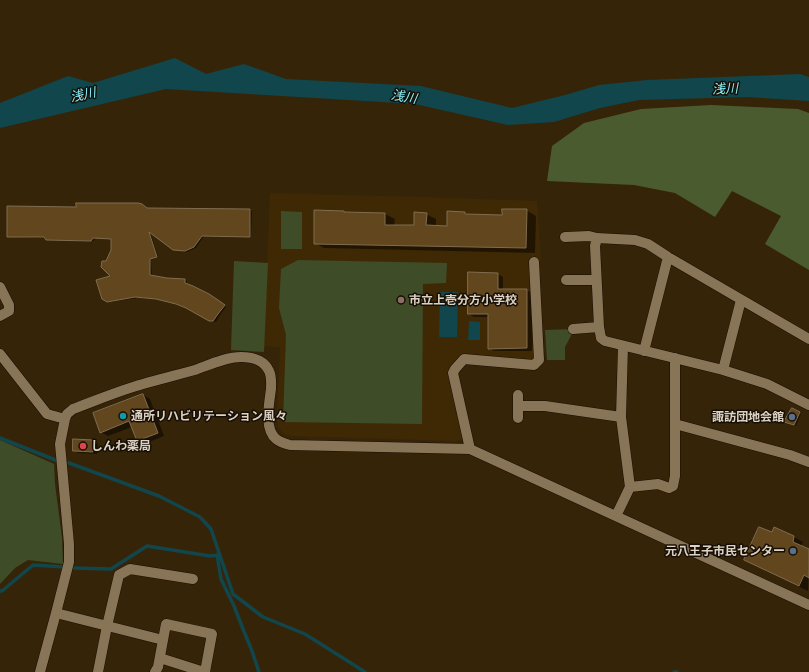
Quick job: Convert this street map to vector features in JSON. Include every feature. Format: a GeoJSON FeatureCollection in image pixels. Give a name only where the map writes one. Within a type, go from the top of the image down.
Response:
{"type":"FeatureCollection","features":[{"type":"Feature","properties":{"kind":"street"},"geometry":{"type":"LineString","coordinates":[[564,237],[589,236],[597,238],[635,240],[648,244],[809,339]]}},
{"type":"Feature","properties":{"kind":"street"},"geometry":{"type":"LineString","coordinates":[[597,238],[595,246],[596,280],[601,338],[605,341],[623,346],[723,370],[767,384],[809,405]]}},
{"type":"Feature","properties":{"kind":"street"},"geometry":{"type":"LineString","coordinates":[[644,351],[668,257]]}},
{"type":"Feature","properties":{"kind":"street"},"geometry":{"type":"LineString","coordinates":[[470,449],[453,373],[464,359],[534,365],[539,360],[534,262]]}},
{"type":"Feature","properties":{"kind":"street"},"geometry":{"type":"LineString","coordinates":[[566,280],[596,280]]}},
{"type":"Feature","properties":{"kind":"street"},"geometry":{"type":"LineString","coordinates":[[0,287],[9,305],[9,311],[0,316]]}},
{"type":"Feature","properties":{"kind":"street"},"geometry":{"type":"LineString","coordinates":[[723,370],[741,300]]}},
{"type":"Feature","properties":{"kind":"street"},"geometry":{"type":"LineString","coordinates":[[573,329],[599,327]]}},
{"type":"Feature","properties":{"kind":"street"},"geometry":{"type":"LineString","coordinates":[[616,516],[630,487],[621,417],[623,346]]}},
{"type":"Feature","properties":{"kind":"street"},"geometry":{"type":"LineString","coordinates":[[0,354],[47,414],[64,419]]}},
{"type":"Feature","properties":{"kind":"street"},"geometry":{"type":"LineString","coordinates":[[40,672],[69,562],[70,544],[60,444],[64,419],[67,414],[72,409],[131,388],[232,358],[240,357],[259,360],[270,372],[270,428],[273,435],[283,443],[297,446],[470,449],[809,605]]}},
{"type":"Feature","properties":{"kind":"street"},"geometry":{"type":"LineString","coordinates":[[630,487],[658,484],[669,488],[673,486],[675,476],[675,358]]}},
{"type":"Feature","properties":{"kind":"street"},"geometry":{"type":"LineString","coordinates":[[518,395],[518,418]]}},
{"type":"Feature","properties":{"kind":"street"},"geometry":{"type":"LineString","coordinates":[[518,406],[545,406],[621,417]]}},
{"type":"Feature","properties":{"kind":"street"},"geometry":{"type":"LineString","coordinates":[[675,424],[790,455],[809,462]]}},
{"type":"Feature","properties":{"kind":"street"},"geometry":{"type":"LineString","coordinates":[[98,672],[119,575],[130,569],[193,579]]}},
{"type":"Feature","properties":{"kind":"street"},"geometry":{"type":"LineString","coordinates":[[56,613],[164,640]]}},
{"type":"Feature","properties":{"kind":"street"},"geometry":{"type":"LineString","coordinates":[[155,672],[158,667],[166,624],[212,634],[204,672],[160,658]]}},
{"type":"Feature","properties":{"kind":"shaded area","name":"市立上壱分方小学校"},"geometry":{"type":"Polygon","coordinates":[[[270,193],[537,201],[541,261],[534,262],[534,365],[464,359],[455,369],[468,439],[455,441],[293,436],[286,435],[282,432],[278,426],[277,418],[280,347],[264,346],[270,193]]]}},
{"type":"Feature","properties":{"kind":"green space"},"geometry":{"type":"Polygon","coordinates":[[[711,105],[798,109],[809,113],[809,270],[765,244],[781,216],[732,191],[715,217],[675,193],[634,185],[547,181],[552,146],[584,123],[641,109],[711,105]]]}},
{"type":"Feature","properties":{"kind":"green space"},"geometry":{"type":"Polygon","coordinates":[[[281,211],[302,212],[302,249],[281,249],[281,211]]]}},
{"type":"Feature","properties":{"kind":"green space"},"geometry":{"type":"Polygon","coordinates":[[[298,260],[447,263],[446,283],[423,284],[422,424],[283,422],[286,335],[279,308],[281,269],[298,260]]]}},
{"type":"Feature","properties":{"kind":"green space"},"geometry":{"type":"Polygon","coordinates":[[[234,261],[268,263],[264,352],[231,350],[234,261]]]}},
{"type":"Feature","properties":{"kind":"green space"},"geometry":{"type":"Polygon","coordinates":[[[573,329],[573,332],[565,347],[565,360],[547,360],[545,330],[573,329]]]}},
{"type":"Feature","properties":{"kind":"green space"},"geometry":{"type":"Polygon","coordinates":[[[0,440],[54,464],[62,538],[63,564],[28,560],[15,568],[0,584],[0,440]]]}},
{"type":"Feature","properties":{"kind":"water","name":"浅川"},"geometry":{"type":"Polygon","coordinates":[[[175,58],[206,74],[244,64],[286,79],[421,86],[512,108],[599,85],[647,80],[800,74],[809,77],[809,101],[747,97],[639,100],[600,108],[554,122],[508,125],[415,104],[166,89],[0,128],[0,103],[68,76],[93,83],[175,58]]]}},
{"type":"Feature","properties":{"kind":"water"},"geometry":{"type":"Polygon","coordinates":[[[440,292],[458,292],[457,337],[439,337],[440,292]]]}},
{"type":"Feature","properties":{"kind":"water"},"geometry":{"type":"Polygon","coordinates":[[[469,321],[480,322],[480,340],[468,340],[469,321]]]}},
{"type":"Feature","properties":{"kind":"building"},"geometry":{"type":"Polygon","coordinates":[[[76,203],[138,203],[147,208],[250,209],[250,237],[202,236],[194,247],[185,251],[173,250],[149,232],[157,257],[150,259],[150,275],[185,279],[185,283],[209,294],[225,305],[213,321],[209,321],[176,304],[156,299],[135,297],[107,302],[102,299],[96,280],[110,276],[101,267],[102,261],[106,261],[111,250],[111,239],[93,238],[91,241],[46,240],[44,237],[7,237],[7,206],[76,207],[76,203]]]}},
{"type":"Feature","properties":{"kind":"building"},"geometry":{"type":"Polygon","coordinates":[[[502,209],[527,209],[526,248],[314,244],[314,210],[385,213],[385,225],[414,225],[414,212],[427,213],[426,225],[447,226],[447,211],[465,212],[465,214],[502,215],[502,209]]]}},
{"type":"Feature","properties":{"kind":"building"},"geometry":{"type":"Polygon","coordinates":[[[468,272],[498,273],[498,289],[527,289],[527,348],[488,349],[488,314],[468,314],[468,272]]]}},
{"type":"Feature","properties":{"kind":"building","name":"通所リハビリテーション風々"},"geometry":{"type":"Polygon","coordinates":[[[143,394],[158,433],[137,441],[129,421],[100,433],[93,413],[143,394]]]}},
{"type":"Feature","properties":{"kind":"building","name":"諏訪団地会館"},"geometry":{"type":"Polygon","coordinates":[[[792,408],[800,412],[794,425],[784,422],[792,408]]]}},
{"type":"Feature","properties":{"kind":"building","name":"しんわ薬局"},"geometry":{"type":"Polygon","coordinates":[[[73,439],[93,440],[93,452],[73,451],[73,439]]]}},
{"type":"Feature","properties":{"kind":"building"},"geometry":{"type":"Polygon","coordinates":[[[759,527],[772,532],[774,527],[794,536],[793,542],[809,549],[809,578],[804,575],[799,586],[744,560],[759,527]]]}},
{"type":"Feature","properties":{"kind":"waterway"},"geometry":{"type":"LineString","coordinates":[[0,438],[58,461]]}},
{"type":"Feature","properties":{"kind":"waterway"},"geometry":{"type":"LineString","coordinates":[[69,463],[159,496],[200,517],[211,529],[233,594],[263,617],[305,634],[365,672]]}},
{"type":"Feature","properties":{"kind":"waterway"},"geometry":{"type":"LineString","coordinates":[[74,568],[111,569],[147,546],[210,556],[220,555]]}},
{"type":"Feature","properties":{"kind":"waterway"},"geometry":{"type":"LineString","coordinates":[[217,555],[221,579],[234,606],[259,672]]}},
{"type":"Feature","properties":{"kind":"waterway"},"geometry":{"type":"LineString","coordinates":[[0,591],[2,591],[33,565],[65,567]]}},
{"type":"Feature","properties":{"kind":"place","name":"市立上壱分方小学校"},"geometry":{"type":"Point","coordinates":[401,300]}},
{"type":"Feature","properties":{"kind":"place","name":"通所リハビリテーション風々"},"geometry":{"type":"Point","coordinates":[123,416]}},
{"type":"Feature","properties":{"kind":"place","name":"諏訪団地会館"},"geometry":{"type":"Point","coordinates":[792,417]}},
{"type":"Feature","properties":{"kind":"place","name":"しんわ薬局"},"geometry":{"type":"Point","coordinates":[83,446]}},
{"type":"Feature","properties":{"kind":"place","name":"元八王子市民センター"},"geometry":{"type":"Point","coordinates":[793,551]}}]}
